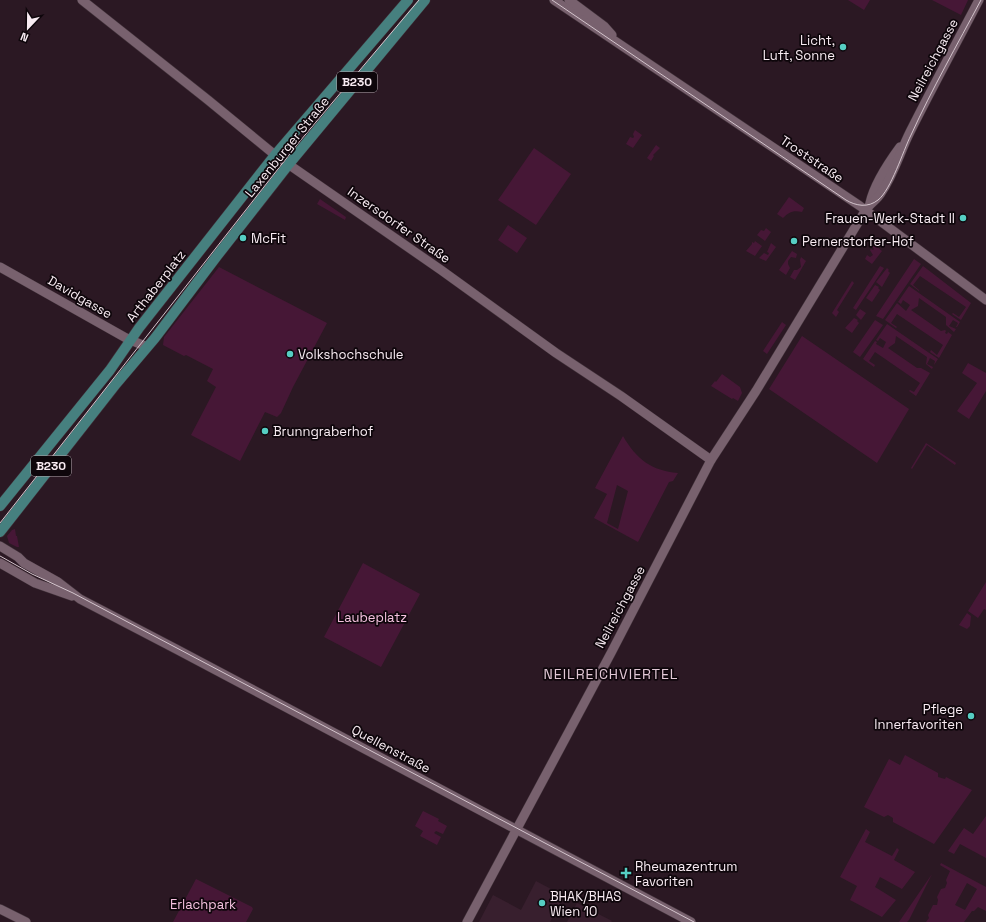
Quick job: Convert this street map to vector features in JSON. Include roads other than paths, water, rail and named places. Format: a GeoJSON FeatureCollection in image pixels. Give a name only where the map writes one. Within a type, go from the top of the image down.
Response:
{"type":"FeatureCollection","features":[{"type":"Feature","properties":{"kind":"main road","name":"Laxenburger Straße"},"geometry":{"type":"LineString","coordinates":[[202,248],[275,156],[408,0]]}},
{"type":"Feature","properties":{"kind":"main road","name":"Laxenburger Straße"},"geometry":{"type":"LineString","coordinates":[[147,347],[289,164],[425,0]]}},
{"type":"Feature","properties":{"kind":"main road","name":"Arthaberplatz"},"geometry":{"type":"LineString","coordinates":[[130,340],[202,248]]}},
{"type":"Feature","properties":{"kind":"main road","name":"B230"},"geometry":{"type":"LineString","coordinates":[[0,506],[106,375],[130,340]]}},
{"type":"Feature","properties":{"kind":"main road","name":"B230"},"geometry":{"type":"LineString","coordinates":[[0,532],[116,384],[147,347]]}},
{"type":"Feature","properties":{"kind":"street","name":"Inzersdorfer Straße"},"geometry":{"type":"LineString","coordinates":[[82,0],[208,100],[275,156],[289,164],[711,460]]}},
{"type":"Feature","properties":{"kind":"street","name":"Troststraße"},"geometry":{"type":"LineString","coordinates":[[554,0],[868,207],[986,300]]}},
{"type":"Feature","properties":{"kind":"street","name":"Troststraße"},"geometry":{"type":"LineString","coordinates":[[569,0],[604,26],[620,44]]}},
{"type":"Feature","properties":{"kind":"street","name":"Neilreichgasse"},"geometry":{"type":"LineString","coordinates":[[467,922],[611,653],[711,460],[756,391],[868,207],[884,190],[899,161],[910,132],[979,0]]}},
{"type":"Feature","properties":{"kind":"street","name":"Davidgasse"},"geometry":{"type":"LineString","coordinates":[[0,267],[130,340],[147,347]]}},
{"type":"Feature","properties":{"kind":"street","name":"Quellenstraße"},"geometry":{"type":"LineString","coordinates":[[0,546],[18,557],[24,563],[58,582],[79,598]]}},
{"type":"Feature","properties":{"kind":"street","name":"Quellenstraße"},"geometry":{"type":"LineString","coordinates":[[0,563],[35,583],[79,598],[691,922]]}},
{"type":"Feature","properties":{"kind":"street"},"geometry":{"type":"LineString","coordinates":[[0,909],[26,922]]}},
{"type":"Feature","properties":{"kind":"tram line"},"geometry":{"type":"LineString","coordinates":[[0,523],[300,141],[419,0]]}},
{"type":"Feature","properties":{"kind":"tram line"},"geometry":{"type":"LineString","coordinates":[[552,0],[846,200],[854,204],[862,205],[874,203],[888,188],[927,101],[981,0]]}},
{"type":"Feature","properties":{"kind":"tram line"},"geometry":{"type":"LineString","coordinates":[[0,556],[32,574],[73,593],[694,922]]}},
{"type":"Feature","properties":{"kind":"place","name":"Licht, Luft, Sonne"},"geometry":{"type":"Point","coordinates":[843,47]}},
{"type":"Feature","properties":{"kind":"place","name":"Frauen-Werk-Stadt II"},"geometry":{"type":"Point","coordinates":[963,218]}},
{"type":"Feature","properties":{"kind":"place","name":"McFit"},"geometry":{"type":"Point","coordinates":[243,238]}},
{"type":"Feature","properties":{"kind":"place","name":"Pernerstorfer-Hof"},"geometry":{"type":"Point","coordinates":[794,241]}},
{"type":"Feature","properties":{"kind":"place","name":"Volkshochschule"},"geometry":{"type":"Point","coordinates":[290,354]}},
{"type":"Feature","properties":{"kind":"place","name":"Brunngraberhof"},"geometry":{"type":"Point","coordinates":[265,431]}},
{"type":"Feature","properties":{"kind":"place","name":"Pflege Innerfavoriten"},"geometry":{"type":"Point","coordinates":[971,716]}},
{"type":"Feature","properties":{"kind":"place","name":"Rheumazentrum Favoriten"},"geometry":{"type":"Point","coordinates":[626,873]}},
{"type":"Feature","properties":{"kind":"place","name":"BHAK/BHAS Wien 10"},"geometry":{"type":"Point","coordinates":[542,903]}},
{"type":"Feature","properties":{"kind":"district","name":"NEILREICHVIERTEL"},"geometry":{"type":"Point","coordinates":[611,674]}},
{"type":"Feature","properties":{"kind":"park label","name":"Laubeplatz"},"geometry":{"type":"Point","coordinates":[372,617]}},
{"type":"Feature","properties":{"kind":"park label","name":"Erlachpark"},"geometry":{"type":"Point","coordinates":[203,904]}}]}
